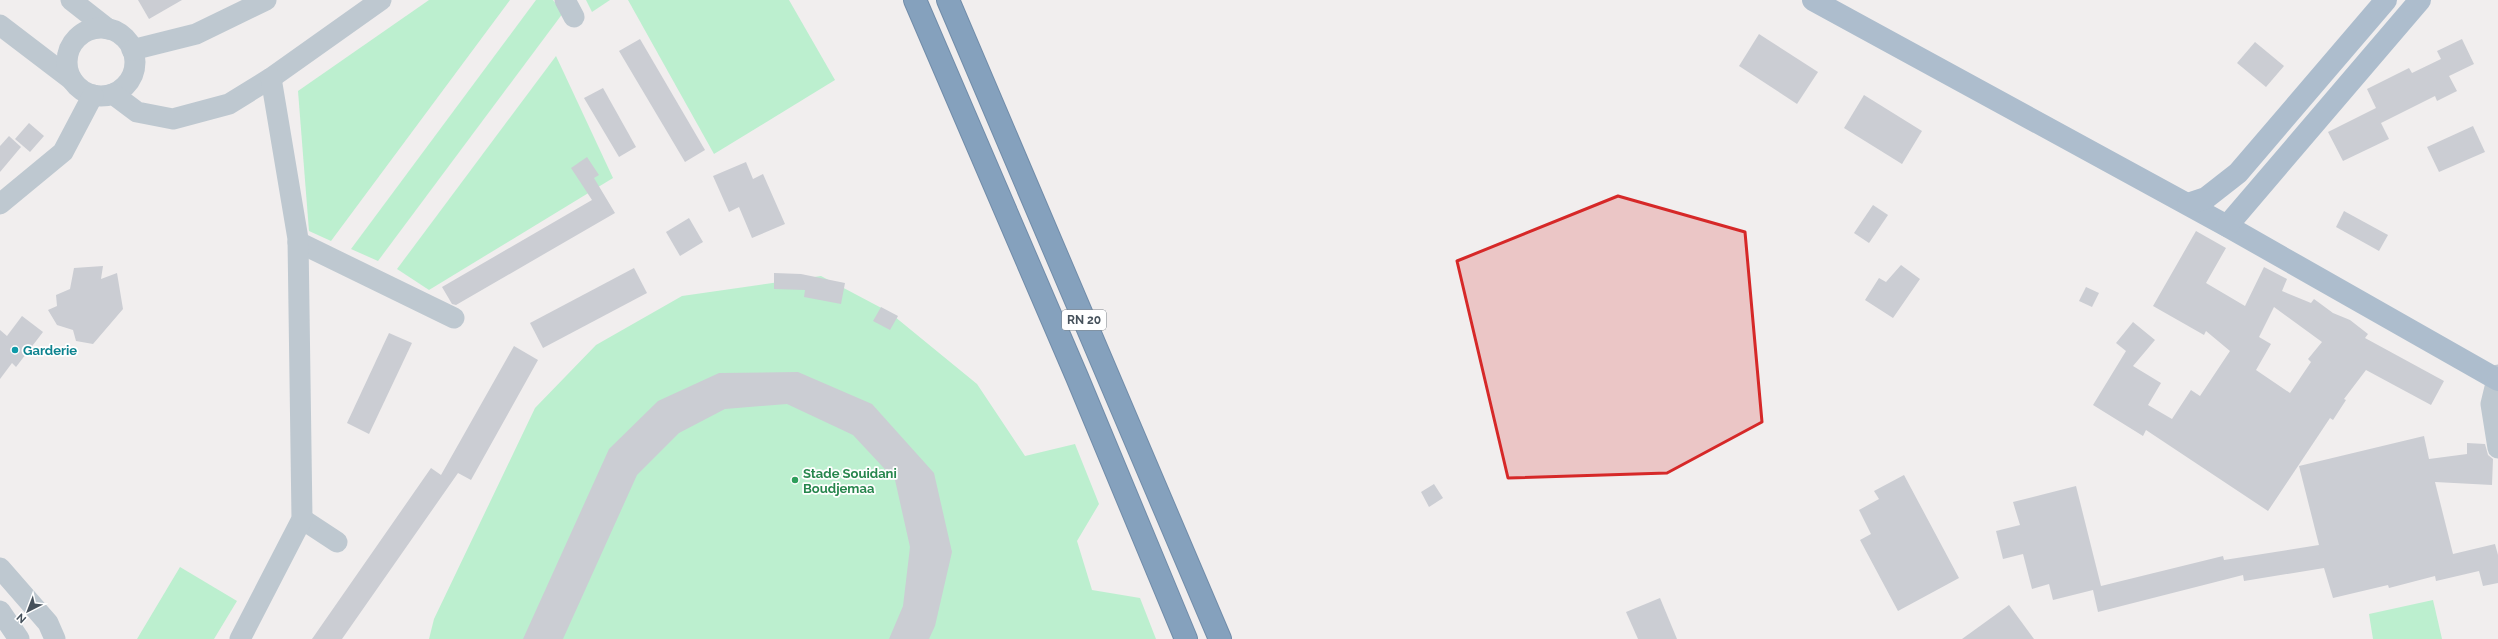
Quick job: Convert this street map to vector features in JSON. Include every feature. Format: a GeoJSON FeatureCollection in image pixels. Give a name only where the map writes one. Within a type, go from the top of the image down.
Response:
{"type":"FeatureCollection","features":[{"type":"Feature","properties":{"kind":"highway","name":"RN 20"},"geometry":{"type":"LineString","coordinates":[[915,0],[1074,369],[1186,639]]}},
{"type":"Feature","properties":{"kind":"highway","name":"RN 20"},"geometry":{"type":"LineString","coordinates":[[948,0],[1220,639]]}},
{"type":"Feature","properties":{"kind":"main road"},"geometry":{"type":"LineString","coordinates":[[1813,0],[2188,204],[2497,378]]}},
{"type":"Feature","properties":{"kind":"main road"},"geometry":{"type":"LineString","coordinates":[[2188,204],[2206,198],[2238,173],[2386,0]]}},
{"type":"Feature","properties":{"kind":"main road"},"geometry":{"type":"LineString","coordinates":[[2227,226],[2420,0]]}},
{"type":"Feature","properties":{"kind":"street"},"geometry":{"type":"LineString","coordinates":[[0,25],[72,80],[83,91],[93,95],[113,94],[122,88],[134,71],[132,50],[122,37],[108,29],[71,0]]}},
{"type":"Feature","properties":{"kind":"street"},"geometry":{"type":"LineString","coordinates":[[132,50],[196,34],[266,0]]}},
{"type":"Feature","properties":{"kind":"street"},"geometry":{"type":"LineString","coordinates":[[113,94],[137,112],[173,119],[229,104],[271,78],[381,0]]}},
{"type":"Feature","properties":{"kind":"street"},"geometry":{"type":"LineString","coordinates":[[72,80],[67,65],[72,45],[87,31],[97,28],[108,29]]}},
{"type":"Feature","properties":{"kind":"street"},"geometry":{"type":"LineString","coordinates":[[240,639],[302,518],[298,242],[271,78]]}},
{"type":"Feature","properties":{"kind":"street"},"geometry":{"type":"LineString","coordinates":[[0,204],[64,152],[93,95]]}},
{"type":"Feature","properties":{"kind":"street"},"geometry":{"type":"LineString","coordinates":[[298,242],[454,318]]}},
{"type":"Feature","properties":{"kind":"street"},"geometry":{"type":"LineString","coordinates":[[2497,378],[2491,404],[2498,448]]}},
{"type":"Feature","properties":{"kind":"street"},"geometry":{"type":"LineString","coordinates":[[302,518],[337,542]]}},
{"type":"Feature","properties":{"kind":"street"},"geometry":{"type":"LineString","coordinates":[[0,568],[48,623],[55,639]]}},
{"type":"Feature","properties":{"kind":"street"},"geometry":{"type":"LineString","coordinates":[[0,610],[19,639]]}},
{"type":"Feature","properties":{"kind":"highlighted area"},"geometry":{"type":"Polygon","coordinates":[[[1618,196],[1745,232],[1762,422],[1667,473],[1508,478],[1457,261],[1618,196]]]}},
{"type":"Feature","properties":{"kind":"green space"},"geometry":{"type":"Polygon","coordinates":[[[429,0],[510,0],[331,241],[309,231],[298,91],[429,0]]]}},
{"type":"Feature","properties":{"kind":"green space"},"geometry":{"type":"Polygon","coordinates":[[[536,0],[553,0],[563,13],[378,261],[351,249],[536,0]]]}},
{"type":"Feature","properties":{"kind":"green space"},"geometry":{"type":"Polygon","coordinates":[[[586,0],[610,0],[592,12],[586,0]]]}},
{"type":"Feature","properties":{"kind":"green space"},"geometry":{"type":"Polygon","coordinates":[[[628,0],[789,0],[835,80],[714,154],[628,0]]]}},
{"type":"Feature","properties":{"kind":"green space"},"geometry":{"type":"Polygon","coordinates":[[[556,56],[613,178],[429,290],[397,269],[556,56]]]}},
{"type":"Feature","properties":{"kind":"green space","name":"Stade Souidani Boudjemaa"},"geometry":{"type":"Polygon","coordinates":[[[821,276],[889,312],[977,384],[1025,456],[1075,444],[1099,504],[1077,541],[1092,590],[1140,598],[1156,639],[429,639],[434,619],[535,408],[596,345],[682,296],[821,276]]]}},
{"type":"Feature","properties":{"kind":"green space"},"geometry":{"type":"Polygon","coordinates":[[[180,567],[237,601],[214,639],[137,639],[180,567]]]}},
{"type":"Feature","properties":{"kind":"green space"},"geometry":{"type":"Polygon","coordinates":[[[2433,600],[2442,639],[2373,639],[2369,614],[2433,600]]]}},
{"type":"Feature","properties":{"kind":"building"},"geometry":{"type":"Polygon","coordinates":[[[138,0],[182,0],[149,19],[138,0]]]}},
{"type":"Feature","properties":{"kind":"building"},"geometry":{"type":"Polygon","coordinates":[[[1759,34],[1818,72],[1797,104],[1739,66],[1759,34]]]}},
{"type":"Feature","properties":{"kind":"building"},"geometry":{"type":"Polygon","coordinates":[[[640,39],[705,150],[685,162],[619,51],[640,39]]]}},
{"type":"Feature","properties":{"kind":"building"},"geometry":{"type":"Polygon","coordinates":[[[2462,39],[2474,64],[2449,76],[2457,91],[2437,101],[2435,96],[2381,123],[2389,139],[2343,161],[2328,132],[2376,108],[2367,89],[2409,68],[2412,73],[2441,59],[2437,51],[2462,39]]]}},
{"type":"Feature","properties":{"kind":"building"},"geometry":{"type":"Polygon","coordinates":[[[2255,42],[2284,66],[2266,87],[2237,63],[2255,42]]]}},
{"type":"Feature","properties":{"kind":"building"},"geometry":{"type":"Polygon","coordinates":[[[603,88],[636,147],[619,157],[584,98],[603,88]]]}},
{"type":"Feature","properties":{"kind":"building"},"geometry":{"type":"Polygon","coordinates":[[[1864,95],[1922,131],[1902,164],[1844,128],[1864,95]]]}},
{"type":"Feature","properties":{"kind":"building"},"geometry":{"type":"Polygon","coordinates":[[[29,123],[44,136],[30,152],[15,139],[29,123]]]}},
{"type":"Feature","properties":{"kind":"building"},"geometry":{"type":"Polygon","coordinates":[[[2473,126],[2485,152],[2439,172],[2427,147],[2473,126]]]}},
{"type":"Feature","properties":{"kind":"building"},"geometry":{"type":"Polygon","coordinates":[[[9,136],[21,147],[0,172],[0,146],[9,136]]]}},
{"type":"Feature","properties":{"kind":"building"},"geometry":{"type":"Polygon","coordinates":[[[587,157],[599,175],[594,178],[615,213],[456,305],[452,304],[442,287],[592,200],[571,168],[587,157]]]}},
{"type":"Feature","properties":{"kind":"building"},"geometry":{"type":"Polygon","coordinates":[[[746,162],[753,179],[763,174],[785,224],[752,238],[739,207],[729,212],[713,176],[746,162]]]}},
{"type":"Feature","properties":{"kind":"building"},"geometry":{"type":"Polygon","coordinates":[[[1873,205],[1888,215],[1869,243],[1854,233],[1873,205]]]}},
{"type":"Feature","properties":{"kind":"building"},"geometry":{"type":"Polygon","coordinates":[[[2344,211],[2388,235],[2379,251],[2336,227],[2344,211]]]}},
{"type":"Feature","properties":{"kind":"building"},"geometry":{"type":"Polygon","coordinates":[[[689,218],[703,242],[680,256],[666,232],[689,218]]]}},
{"type":"Feature","properties":{"kind":"building"},"geometry":{"type":"Polygon","coordinates":[[[2196,231],[2226,248],[2206,283],[2245,306],[2264,267],[2287,279],[2282,291],[2311,303],[2314,299],[2333,313],[2350,320],[2368,334],[2365,338],[2444,381],[2431,405],[2366,370],[2344,399],[2346,400],[2333,420],[2330,418],[2268,511],[2146,430],[2143,436],[2093,405],[2126,351],[2116,343],[2133,322],[2155,340],[2133,366],[2161,383],[2148,405],[2172,419],[2191,390],[2200,396],[2230,351],[2206,331],[2204,335],[2153,306],[2196,231]],[[2274,307],[2259,337],[2271,344],[2256,370],[2290,393],[2311,362],[2308,359],[2322,342],[2274,307]]]}},
{"type":"Feature","properties":{"kind":"building"},"geometry":{"type":"Polygon","coordinates":[[[1901,265],[1920,279],[1893,318],[1865,300],[1879,278],[1886,282],[1901,265]]]}},
{"type":"Feature","properties":{"kind":"building"},"geometry":{"type":"Polygon","coordinates":[[[103,266],[101,279],[117,273],[123,309],[93,344],[76,341],[73,330],[57,325],[48,310],[57,306],[56,295],[70,289],[74,268],[103,266]]]}},
{"type":"Feature","properties":{"kind":"building"},"geometry":{"type":"Polygon","coordinates":[[[634,268],[647,293],[543,348],[530,323],[634,268]]]}},
{"type":"Feature","properties":{"kind":"building"},"geometry":{"type":"Polygon","coordinates":[[[774,273],[801,274],[845,283],[841,304],[804,297],[805,290],[774,289],[774,273]]]}},
{"type":"Feature","properties":{"kind":"building"},"geometry":{"type":"Polygon","coordinates":[[[2086,287],[2099,293],[2092,307],[2079,301],[2086,287]]]}},
{"type":"Feature","properties":{"kind":"building"},"geometry":{"type":"Polygon","coordinates":[[[881,307],[898,316],[890,330],[873,321],[881,307]]]}},
{"type":"Feature","properties":{"kind":"building","name":"Garderie"},"geometry":{"type":"Polygon","coordinates":[[[22,316],[43,332],[16,367],[12,363],[0,379],[0,330],[7,336],[22,316]]]}},
{"type":"Feature","properties":{"kind":"building"},"geometry":{"type":"Polygon","coordinates":[[[389,333],[412,343],[369,434],[347,423],[389,333]]]}},
{"type":"Feature","properties":{"kind":"building"},"geometry":{"type":"Polygon","coordinates":[[[514,346],[538,360],[471,480],[458,473],[342,639],[312,639],[431,468],[441,475],[514,346]]]}},
{"type":"Feature","properties":{"kind":"building"},"geometry":{"type":"Polygon","coordinates":[[[798,372],[872,404],[934,473],[952,552],[935,626],[929,639],[889,639],[903,606],[910,547],[895,480],[853,435],[787,404],[725,409],[679,433],[637,475],[563,639],[523,639],[609,449],[658,401],[719,373],[798,372]]]}},
{"type":"Feature","properties":{"kind":"building"},"geometry":{"type":"Polygon","coordinates":[[[2424,436],[2429,459],[2467,454],[2467,443],[2485,444],[2488,455],[2493,459],[2492,485],[2435,482],[2453,554],[2495,544],[2498,555],[2498,583],[2483,586],[2479,571],[2436,581],[2435,576],[2389,588],[2388,585],[2333,598],[2324,568],[2244,581],[2243,575],[2098,612],[2093,590],[2053,600],[2049,584],[2032,589],[2023,554],[2003,559],[1996,531],[2020,525],[2013,502],[2076,486],[2101,586],[2223,556],[2224,560],[2319,545],[2299,466],[2424,436]]]}},
{"type":"Feature","properties":{"kind":"building"},"geometry":{"type":"Polygon","coordinates":[[[1904,475],[1959,578],[1898,611],[1860,540],[1871,534],[1859,510],[1879,499],[1874,491],[1904,475]]]}},
{"type":"Feature","properties":{"kind":"building"},"geometry":{"type":"Polygon","coordinates":[[[1434,484],[1443,498],[1429,507],[1421,492],[1434,484]]]}},
{"type":"Feature","properties":{"kind":"building"},"geometry":{"type":"Polygon","coordinates":[[[1660,598],[1677,639],[1638,639],[1626,612],[1660,598]]]}},
{"type":"Feature","properties":{"kind":"building"},"geometry":{"type":"Polygon","coordinates":[[[2009,605],[2034,639],[1962,639],[2009,605]]]}},
{"type":"Feature","properties":{"kind":"place","name":"Garderie"},"geometry":{"type":"Point","coordinates":[15,350]}},
{"type":"Feature","properties":{"kind":"place","name":"Stade Souidani Boudjemaa"},"geometry":{"type":"Point","coordinates":[795,480]}}]}
